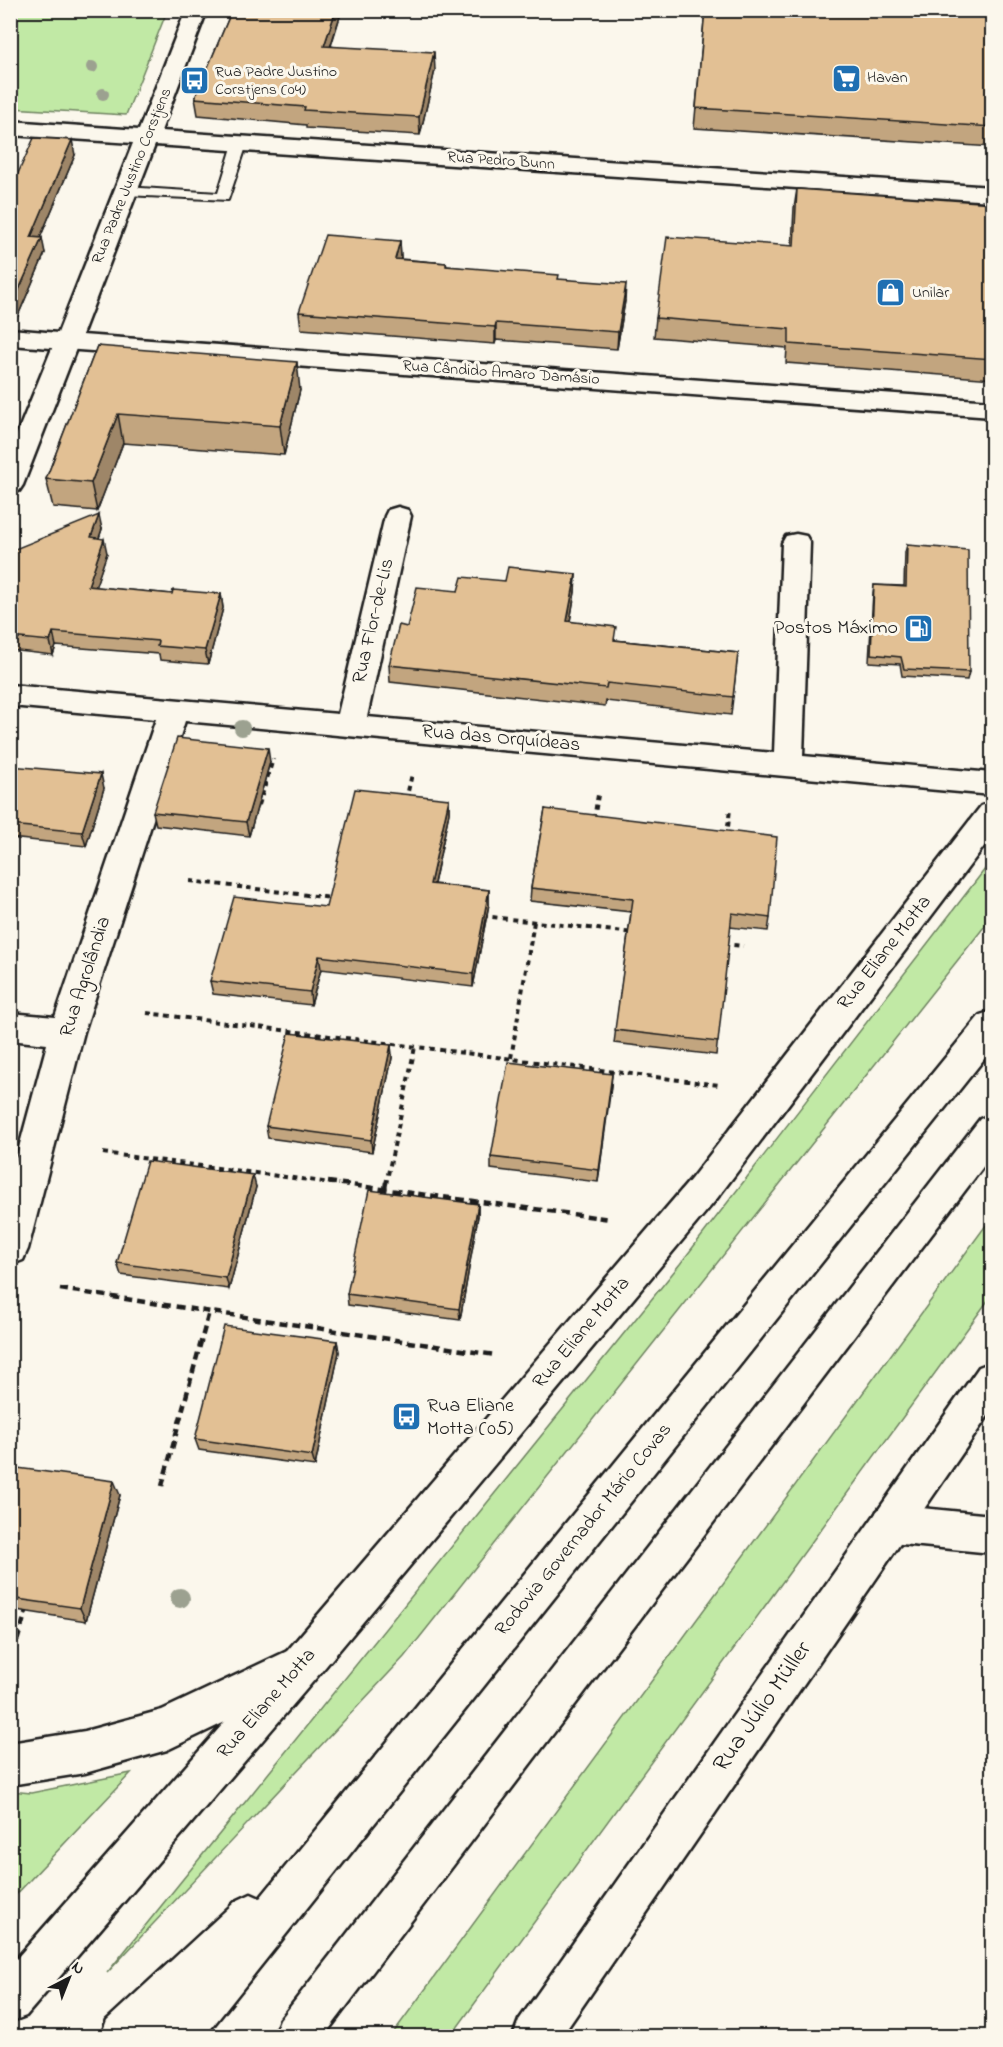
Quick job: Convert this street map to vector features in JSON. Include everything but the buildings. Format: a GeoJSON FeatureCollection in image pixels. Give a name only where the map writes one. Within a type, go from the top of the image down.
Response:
{"type":"FeatureCollection","features":[{"type":"Feature","properties":{"kind":"main road","name":"Rua Padre Justino Corstjens"},"geometry":{"type":"LineString","coordinates":[[10,485],[197,10]]}},
{"type":"Feature","properties":{"kind":"main road","name":"Rua Pedro Bunn"},"geometry":{"type":"LineString","coordinates":[[10,128],[993,194]]}},
{"type":"Feature","properties":{"kind":"main road","name":"Rua Cândido Amaro Damásio"},"geometry":{"type":"LineString","coordinates":[[10,337],[993,409]]}},
{"type":"Feature","properties":{"kind":"main road","name":"Rua Flor-de-Lis"},"geometry":{"type":"LineString","coordinates":[[350,725],[398,516]]}},
{"type":"Feature","properties":{"kind":"main road"},"geometry":{"type":"LineString","coordinates":[[788,765],[796,543]]}},
{"type":"Feature","properties":{"kind":"main road","name":"Rua das Orquídeas"},"geometry":{"type":"LineString","coordinates":[[10,694],[993,784]]}},
{"type":"Feature","properties":{"kind":"main road","name":"Rua Agrolândia"},"geometry":{"type":"LineString","coordinates":[[10,1249],[67,1032],[174,709]]}},
{"type":"Feature","properties":{"kind":"main road","name":"Rua Eliane Motta"},"geometry":{"type":"LineString","coordinates":[[10,2000],[302,1664],[703,1190],[993,814]]}},
{"type":"Feature","properties":{"kind":"main road","name":"Rodovia Governador Mário Covas"},"geometry":{"type":"LineString","coordinates":[[177,2037],[334,1839],[993,1024]]}},
{"type":"Feature","properties":{"kind":"main road"},"geometry":{"type":"LineString","coordinates":[[10,1026],[67,1032]]}},
{"type":"Feature","properties":{"kind":"main road"},"geometry":{"type":"LineString","coordinates":[[296,2037],[993,1129]]}},
{"type":"Feature","properties":{"kind":"main road","name":"Rua Júlio Müller"},"geometry":{"type":"LineString","coordinates":[[535,2037],[993,1379]]}},
{"type":"Feature","properties":{"kind":"main road"},"geometry":{"type":"LineString","coordinates":[[891,1524],[993,1534]]}},
{"type":"Feature","properties":{"kind":"main road"},"geometry":{"type":"LineString","coordinates":[[10,1764],[85,1752],[167,1730],[302,1664]]}},
{"type":"Feature","properties":{"kind":"main road"},"geometry":{"type":"LineString","coordinates":[[123,2037],[334,1839]]}},
{"type":"Feature","properties":{"kind":"lane"},"geometry":{"type":"LineString","coordinates":[[126,191],[223,197],[240,144]]}},
{"type":"Feature","properties":{"kind":"path"},"geometry":{"type":"LineString","coordinates":[[259,805],[273,759]]}},
{"type":"Feature","properties":{"kind":"path"},"geometry":{"type":"LineString","coordinates":[[405,807],[412,774]]}},
{"type":"Feature","properties":{"kind":"path"},"geometry":{"type":"LineString","coordinates":[[594,821],[598,795]]}},
{"type":"Feature","properties":{"kind":"path"},"geometry":{"type":"LineString","coordinates":[[726,844],[730,809]]}},
{"type":"Feature","properties":{"kind":"path"},"geometry":{"type":"LineString","coordinates":[[190,881],[343,899]]}},
{"type":"Feature","properties":{"kind":"path"},"geometry":{"type":"LineString","coordinates":[[472,915],[639,934]]}},
{"type":"Feature","properties":{"kind":"path"},"geometry":{"type":"LineString","coordinates":[[511,1058],[534,922]]}},
{"type":"Feature","properties":{"kind":"path"},"geometry":{"type":"LineString","coordinates":[[720,944],[743,946]]}},
{"type":"Feature","properties":{"kind":"path"},"geometry":{"type":"LineString","coordinates":[[147,1013],[719,1084]]}},
{"type":"Feature","properties":{"kind":"path"},"geometry":{"type":"LineString","coordinates":[[385,1189],[415,1047]]}},
{"type":"Feature","properties":{"kind":"path"},"geometry":{"type":"LineString","coordinates":[[103,1153],[610,1219]]}},
{"type":"Feature","properties":{"kind":"path"},"geometry":{"type":"LineString","coordinates":[[60,1289],[495,1355]]}},
{"type":"Feature","properties":{"kind":"path"},"geometry":{"type":"LineString","coordinates":[[162,1486],[209,1312]]}},
{"type":"Feature","properties":{"kind":"path"},"geometry":{"type":"LineString","coordinates":[[10,1665],[29,1601]]}},
{"type":"Feature","properties":{"kind":"green space"},"geometry":{"type":"Polygon","coordinates":[[[10,11],[167,11],[126,115],[11,108],[10,11]]]}},
{"type":"Feature","properties":{"kind":"green space"},"geometry":{"type":"Polygon","coordinates":[[[992,860],[992,917],[404,1657],[107,1973],[680,1264],[992,860]]]}},
{"type":"Feature","properties":{"kind":"green space"},"geometry":{"type":"Polygon","coordinates":[[[992,1217],[992,1295],[451,2036],[391,2036],[992,1217]]]}},
{"type":"Feature","properties":{"kind":"green space"},"geometry":{"type":"Polygon","coordinates":[[[131,1773],[11,1900],[11,1791],[31,1793],[131,1773]]]}},
{"type":"Feature","properties":{"kind":"place","name":"Havan"},"geometry":{"type":"Point","coordinates":[846,78]}},
{"type":"Feature","properties":{"kind":"place","name":"Rua Padre Justino Corstjens (04)"},"geometry":{"type":"Point","coordinates":[194,81]}},
{"type":"Feature","properties":{"kind":"place","name":"Unilar"},"geometry":{"type":"Point","coordinates":[891,293]}},
{"type":"Feature","properties":{"kind":"place","name":"Postos Máximo"},"geometry":{"type":"Point","coordinates":[919,628]}},
{"type":"Feature","properties":{"kind":"place","name":"Rua Eliane Motta (05)"},"geometry":{"type":"Point","coordinates":[406,1417]}}]}
